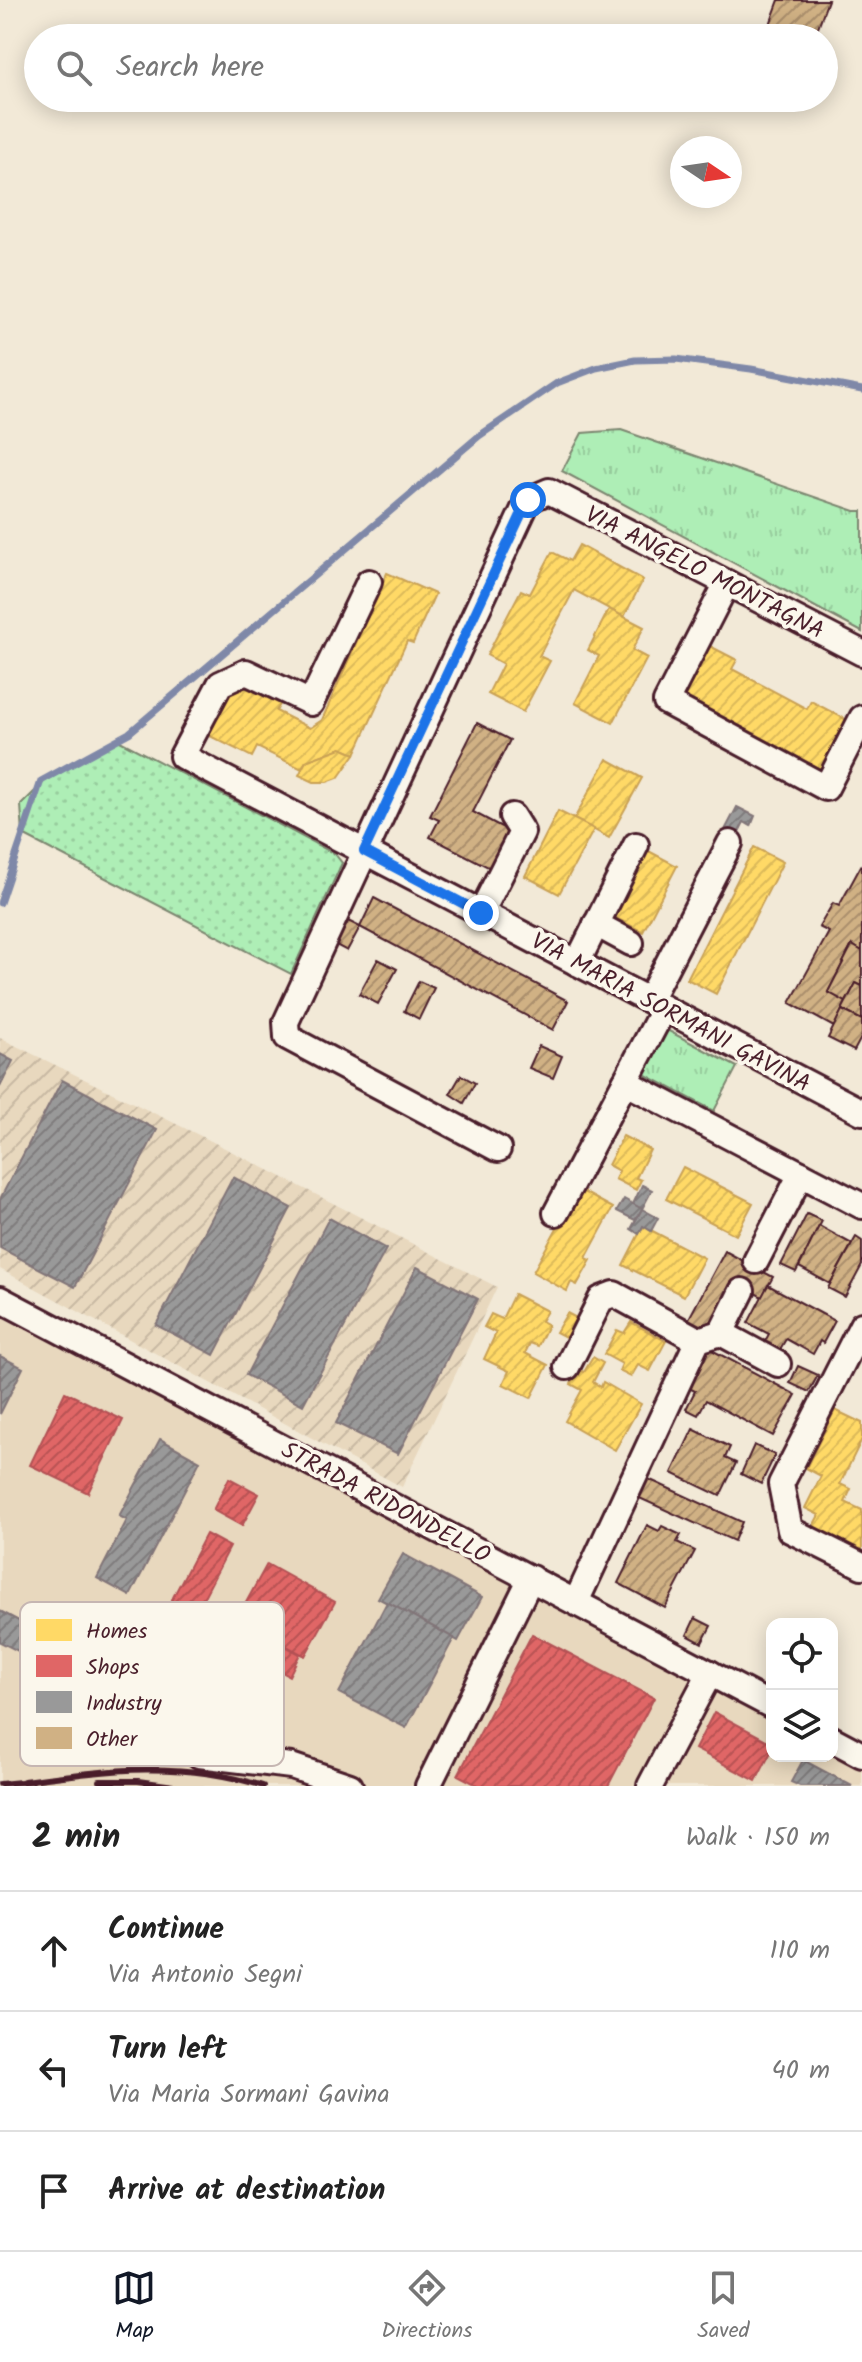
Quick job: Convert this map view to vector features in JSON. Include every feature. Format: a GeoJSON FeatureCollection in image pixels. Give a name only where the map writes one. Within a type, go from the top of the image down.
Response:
{"type":"FeatureCollection","features":[{"type":"Feature","properties":{"kind":"street","name":"VIA ANGELO MONTAGNA"},"geometry":{"type":"LineString","coordinates":[[364,851],[528,500],[549,491],[862,653]]}},
{"type":"Feature","properties":{"kind":"street","name":"VIA MARIA SORMANI GAVINA"},"geometry":{"type":"LineString","coordinates":[[369,582],[311,703],[246,672],[220,684],[182,756],[862,1112]]}},
{"type":"Feature","properties":{"kind":"street"},"geometry":{"type":"LineString","coordinates":[[727,583],[666,702],[826,788],[862,718]]}},
{"type":"Feature","properties":{"kind":"street"},"geometry":{"type":"LineString","coordinates":[[481,913],[522,832],[512,816]]}},
{"type":"Feature","properties":{"kind":"street"},"geometry":{"type":"LineString","coordinates":[[577,963],[596,924],[607,876],[636,845]]}},
{"type":"Feature","properties":{"kind":"street"},"geometry":{"type":"LineString","coordinates":[[364,851],[286,1022],[287,1037],[498,1149]]}},
{"type":"Feature","properties":{"kind":"street"},"geometry":{"type":"LineString","coordinates":[[556,1213],[625,1082],[656,1004],[733,852]]}},
{"type":"Feature","properties":{"kind":"street"},"geometry":{"type":"LineString","coordinates":[[596,924],[631,943]]}},
{"type":"Feature","properties":{"kind":"street"},"geometry":{"type":"LineString","coordinates":[[625,1082],[862,1206]]}},
{"type":"Feature","properties":{"kind":"street"},"geometry":{"type":"LineString","coordinates":[[756,1261],[801,1174]]}},
{"type":"Feature","properties":{"kind":"street"},"geometry":{"type":"LineString","coordinates":[[576,1602],[709,1337],[742,1291]]}},
{"type":"Feature","properties":{"kind":"street"},"geometry":{"type":"LineString","coordinates":[[567,1367],[601,1299],[614,1294],[778,1364]]}},
{"type":"Feature","properties":{"kind":"street","name":"STRADA RIDONDELLO"},"geometry":{"type":"LineString","coordinates":[[0,1299],[766,1703]]}},
{"type":"Feature","properties":{"kind":"street"},"geometry":{"type":"LineString","coordinates":[[861,1330],[781,1484],[790,1530],[862,1566]]}},
{"type":"Feature","properties":{"kind":"street"},"geometry":{"type":"LineString","coordinates":[[428,1786],[531,1578]]}},
{"type":"Feature","properties":{"kind":"street"},"geometry":{"type":"LineString","coordinates":[[650,1786],[710,1673]]}},
{"type":"Feature","properties":{"kind":"street"},"geometry":{"type":"LineString","coordinates":[[838,1742],[862,1755]]}},
{"type":"Feature","properties":{"kind":"street"},"geometry":{"type":"LineString","coordinates":[[284,1765],[350,1786]]}},
{"type":"Feature","properties":{"kind":"shaded area"},"geometry":{"type":"Polygon","coordinates":[[[0,1038],[211,1141],[497,1287],[402,1487],[0,1269],[0,1038]]]}},
{"type":"Feature","properties":{"kind":"shaded area"},"geometry":{"type":"Polygon","coordinates":[[[0,1316],[766,1718],[766,1762],[838,1762],[838,1755],[862,1768],[862,1786],[0,1786],[0,1316]]]}},
{"type":"Feature","properties":{"kind":"green space"},"geometry":{"type":"Polygon","coordinates":[[[621,430],[862,511],[862,632],[562,471],[582,433],[621,430]]]}},
{"type":"Feature","properties":{"kind":"green space"},"geometry":{"type":"Polygon","coordinates":[[[118,740],[335,854],[342,863],[291,974],[23,835],[21,805],[44,782],[118,740]]]}},
{"type":"Feature","properties":{"kind":"green space"},"geometry":{"type":"Polygon","coordinates":[[[665,1029],[737,1067],[714,1111],[642,1073],[665,1029]]]}},
{"type":"Feature","properties":{"kind":"building: Homes"},"geometry":{"type":"Polygon","coordinates":[[[579,545],[643,580],[624,617],[574,590],[539,656],[550,661],[523,712],[488,694],[503,664],[487,655],[521,590],[530,594],[552,552],[570,561],[579,545]]]}},
{"type":"Feature","properties":{"kind":"building: Homes"},"geometry":{"type":"Polygon","coordinates":[[[387,573],[435,594],[413,643],[407,641],[355,754],[341,748],[306,761],[302,769],[257,747],[252,757],[208,735],[235,680],[281,703],[276,711],[310,728],[322,720],[387,573]]]}},
{"type":"Feature","properties":{"kind":"building: Homes"},"geometry":{"type":"Polygon","coordinates":[[[609,609],[644,627],[632,650],[647,658],[613,723],[575,703],[599,656],[588,650],[609,609]]]}},
{"type":"Feature","properties":{"kind":"building: Homes"},"geometry":{"type":"Polygon","coordinates":[[[704,643],[737,660],[732,669],[807,709],[811,701],[851,722],[823,774],[676,697],[704,643]]]}},
{"type":"Feature","properties":{"kind":"building: Homes"},"geometry":{"type":"Polygon","coordinates":[[[341,748],[355,754],[338,778],[314,782],[299,775],[306,761],[341,748]]]}},
{"type":"Feature","properties":{"kind":"building: Homes"},"geometry":{"type":"Polygon","coordinates":[[[607,759],[642,778],[609,838],[574,819],[607,759]]]}},
{"type":"Feature","properties":{"kind":"building: Homes"},"geometry":{"type":"Polygon","coordinates":[[[558,811],[594,829],[559,894],[525,876],[558,811]]]}},
{"type":"Feature","properties":{"kind":"building: Homes"},"geometry":{"type":"Polygon","coordinates":[[[641,847],[677,866],[643,932],[606,913],[641,847]]]}},
{"type":"Feature","properties":{"kind":"building: Homes"},"geometry":{"type":"Polygon","coordinates":[[[754,847],[783,862],[716,994],[687,979],[754,847]]]}},
{"type":"Feature","properties":{"kind":"building: Homes"},"geometry":{"type":"Polygon","coordinates":[[[623,1136],[650,1150],[636,1178],[641,1180],[636,1190],[615,1179],[619,1171],[608,1165],[623,1136]]]}},
{"type":"Feature","properties":{"kind":"building: Homes"},"geometry":{"type":"Polygon","coordinates":[[[683,1167],[753,1203],[736,1235],[666,1199],[683,1167]]]}},
{"type":"Feature","properties":{"kind":"building: Homes"},"geometry":{"type":"Polygon","coordinates":[[[578,1189],[613,1208],[586,1258],[591,1260],[577,1285],[571,1282],[567,1291],[533,1272],[578,1189]]]}},
{"type":"Feature","properties":{"kind":"building: Homes"},"geometry":{"type":"Polygon","coordinates":[[[643,1226],[704,1258],[684,1296],[623,1265],[643,1226]]]}},
{"type":"Feature","properties":{"kind":"building: Homes"},"geometry":{"type":"Polygon","coordinates":[[[514,1294],[547,1311],[541,1321],[548,1325],[538,1346],[530,1343],[525,1353],[548,1365],[531,1398],[503,1384],[509,1371],[484,1359],[496,1333],[484,1327],[491,1314],[502,1319],[514,1294]]]}},
{"type":"Feature","properties":{"kind":"building: Homes"},"geometry":{"type":"Polygon","coordinates":[[[567,1313],[582,1321],[571,1340],[556,1332],[567,1313]]]}},
{"type":"Feature","properties":{"kind":"building: Homes"},"geometry":{"type":"Polygon","coordinates":[[[631,1322],[666,1341],[650,1371],[638,1365],[631,1377],[619,1371],[622,1364],[604,1354],[617,1330],[624,1333],[631,1322]]]}},
{"type":"Feature","properties":{"kind":"building: Homes"},"geometry":{"type":"Polygon","coordinates":[[[593,1357],[603,1363],[593,1382],[601,1387],[603,1382],[641,1404],[615,1450],[565,1421],[582,1390],[571,1384],[579,1370],[584,1372],[593,1357]]]}},
{"type":"Feature","properties":{"kind":"building: Homes"},"geometry":{"type":"Polygon","coordinates":[[[835,1410],[862,1423],[862,1439],[840,1484],[851,1489],[845,1502],[862,1510],[862,1553],[812,1528],[819,1515],[805,1508],[821,1476],[806,1468],[835,1410]]]}},
{"type":"Feature","properties":{"kind":"building: Shops"},"geometry":{"type":"Polygon","coordinates":[[[65,1392],[123,1420],[88,1493],[30,1465],[65,1392]]]}},
{"type":"Feature","properties":{"kind":"building: Shops"},"geometry":{"type":"Polygon","coordinates":[[[229,1478],[259,1494],[242,1526],[213,1510],[229,1478]]]}},
{"type":"Feature","properties":{"kind":"building: Shops"},"geometry":{"type":"Polygon","coordinates":[[[206,1534],[230,1547],[201,1602],[171,1602],[206,1534]]]}},
{"type":"Feature","properties":{"kind":"building: Shops"},"geometry":{"type":"Polygon","coordinates":[[[267,1564],[335,1602],[305,1656],[284,1645],[284,1602],[246,1602],[267,1564]]]}},
{"type":"Feature","properties":{"kind":"building: Shops"},"geometry":{"type":"Polygon","coordinates":[[[532,1634],[654,1698],[608,1786],[479,1786],[458,1775],[532,1634]]]}},
{"type":"Feature","properties":{"kind":"building: Shops"},"geometry":{"type":"Polygon","coordinates":[[[284,1645],[300,1654],[289,1676],[284,1673],[284,1645]]]}},
{"type":"Feature","properties":{"kind":"building: Shops"},"geometry":{"type":"Polygon","coordinates":[[[714,1712],[766,1740],[766,1762],[756,1781],[695,1749],[714,1712]]]}},
{"type":"Feature","properties":{"kind":"building: Industry"},"geometry":{"type":"Polygon","coordinates":[[[737,807],[755,816],[751,826],[744,822],[737,836],[725,830],[737,807]]]}},
{"type":"Feature","properties":{"kind":"building: Industry"},"geometry":{"type":"Polygon","coordinates":[[[0,1054],[13,1061],[0,1087],[0,1054]]]}},
{"type":"Feature","properties":{"kind":"building: Industry"},"geometry":{"type":"Polygon","coordinates":[[[62,1080],[157,1130],[75,1287],[0,1248],[0,1199],[62,1080]]]}},
{"type":"Feature","properties":{"kind":"building: Industry"},"geometry":{"type":"Polygon","coordinates":[[[233,1177],[291,1208],[214,1355],[156,1325],[233,1177]]]}},
{"type":"Feature","properties":{"kind":"building: Industry"},"geometry":{"type":"Polygon","coordinates":[[[642,1185],[652,1190],[642,1209],[633,1204],[642,1185]]]}},
{"type":"Feature","properties":{"kind":"building: Industry"},"geometry":{"type":"Polygon","coordinates":[[[624,1199],[642,1209],[635,1220],[617,1211],[624,1199]]]}},
{"type":"Feature","properties":{"kind":"building: Industry"},"geometry":{"type":"Polygon","coordinates":[[[642,1209],[658,1218],[651,1231],[643,1226],[639,1234],[631,1229],[642,1209]]]}},
{"type":"Feature","properties":{"kind":"building: Industry"},"geometry":{"type":"Polygon","coordinates":[[[329,1218],[386,1249],[303,1405],[246,1375],[329,1218]]]}},
{"type":"Feature","properties":{"kind":"building: Industry"},"geometry":{"type":"Polygon","coordinates":[[[417,1267],[478,1299],[398,1454],[336,1423],[417,1267]]]}},
{"type":"Feature","properties":{"kind":"building: Industry"},"geometry":{"type":"Polygon","coordinates":[[[0,1356],[23,1368],[0,1414],[0,1356]]]}},
{"type":"Feature","properties":{"kind":"building: Industry"},"geometry":{"type":"Polygon","coordinates":[[[160,1439],[200,1461],[130,1596],[97,1578],[127,1520],[119,1516],[160,1439]]]}},
{"type":"Feature","properties":{"kind":"building: Industry"},"geometry":{"type":"Polygon","coordinates":[[[403,1554],[482,1597],[458,1641],[378,1598],[403,1554]]]}},
{"type":"Feature","properties":{"kind":"building: Industry"},"geometry":{"type":"Polygon","coordinates":[[[387,1602],[454,1638],[406,1728],[339,1693],[387,1602]]]}},
{"type":"Feature","properties":{"kind":"building: Industry"},"geometry":{"type":"Polygon","coordinates":[[[0,1611],[20,1622],[20,1652],[0,1642],[0,1611]]]}},
{"type":"Feature","properties":{"kind":"building: Industry"},"geometry":{"type":"Polygon","coordinates":[[[802,1762],[807,1762],[852,1786],[800,1786],[791,1782],[802,1762]]]}},
{"type":"Feature","properties":{"kind":"building: Other"},"geometry":{"type":"Polygon","coordinates":[[[779,0],[828,0],[819,24],[770,24],[779,0]]]}},
{"type":"Feature","properties":{"kind":"building: Other"},"geometry":{"type":"Polygon","coordinates":[[[477,723],[510,740],[473,812],[511,832],[492,869],[430,837],[439,820],[430,816],[477,723]]]}},
{"type":"Feature","properties":{"kind":"building: Other"},"geometry":{"type":"Polygon","coordinates":[[[862,864],[862,951],[852,945],[828,992],[846,1002],[834,1027],[790,1003],[829,932],[819,927],[833,903],[839,906],[862,864]]]}},
{"type":"Feature","properties":{"kind":"building: Other"},"geometry":{"type":"Polygon","coordinates":[[[374,898],[568,1001],[553,1030],[360,927],[374,898]]]}},
{"type":"Feature","properties":{"kind":"building: Other"},"geometry":{"type":"Polygon","coordinates":[[[346,920],[360,927],[347,951],[334,944],[346,920]]]}},
{"type":"Feature","properties":{"kind":"building: Other"},"geometry":{"type":"Polygon","coordinates":[[[852,945],[862,951],[862,986],[856,983],[846,1002],[828,992],[852,945]]]}},
{"type":"Feature","properties":{"kind":"building: Other"},"geometry":{"type":"Polygon","coordinates":[[[378,959],[397,969],[378,1004],[359,994],[378,959]]]}},
{"type":"Feature","properties":{"kind":"building: Other"},"geometry":{"type":"Polygon","coordinates":[[[419,981],[434,988],[419,1019],[404,1011],[419,981]]]}},
{"type":"Feature","properties":{"kind":"building: Other"},"geometry":{"type":"Polygon","coordinates":[[[856,983],[862,986],[862,1020],[842,1010],[856,983]]]}},
{"type":"Feature","properties":{"kind":"building: Other"},"geometry":{"type":"Polygon","coordinates":[[[842,1010],[862,1020],[862,1036],[854,1051],[828,1038],[842,1010]]]}},
{"type":"Feature","properties":{"kind":"building: Other"},"geometry":{"type":"Polygon","coordinates":[[[539,1046],[562,1056],[553,1078],[529,1068],[539,1046]]]}},
{"type":"Feature","properties":{"kind":"building: Other"},"geometry":{"type":"Polygon","coordinates":[[[461,1075],[475,1083],[464,1103],[450,1094],[461,1075]]]}},
{"type":"Feature","properties":{"kind":"building: Other"},"geometry":{"type":"Polygon","coordinates":[[[807,1214],[822,1221],[796,1272],[781,1265],[807,1214]]]}},
{"type":"Feature","properties":{"kind":"building: Other"},"geometry":{"type":"Polygon","coordinates":[[[819,1226],[852,1244],[830,1284],[799,1267],[819,1226]]]}},
{"type":"Feature","properties":{"kind":"building: Other"},"geometry":{"type":"Polygon","coordinates":[[[856,1237],[862,1241],[862,1265],[845,1297],[828,1288],[856,1237]]]}},
{"type":"Feature","properties":{"kind":"building: Other"},"geometry":{"type":"Polygon","coordinates":[[[725,1251],[773,1277],[762,1297],[733,1281],[706,1333],[687,1322],[725,1251]]]}},
{"type":"Feature","properties":{"kind":"building: Other"},"geometry":{"type":"Polygon","coordinates":[[[768,1285],[835,1321],[813,1354],[786,1339],[779,1351],[764,1343],[769,1334],[748,1323],[768,1285]]]}},
{"type":"Feature","properties":{"kind":"building: Other"},"geometry":{"type":"Polygon","coordinates":[[[708,1348],[796,1395],[773,1436],[706,1400],[698,1415],[686,1409],[695,1391],[687,1387],[708,1348]]]}},
{"type":"Feature","properties":{"kind":"building: Other"},"geometry":{"type":"Polygon","coordinates":[[[798,1366],[818,1375],[809,1392],[790,1383],[798,1366]]]}},
{"type":"Feature","properties":{"kind":"building: Other"},"geometry":{"type":"Polygon","coordinates":[[[693,1429],[730,1447],[725,1458],[736,1463],[720,1496],[672,1473],[693,1429]]]}},
{"type":"Feature","properties":{"kind":"building: Other"},"geometry":{"type":"Polygon","coordinates":[[[754,1445],[775,1455],[761,1484],[741,1474],[754,1445]]]}},
{"type":"Feature","properties":{"kind":"building: Other"},"geometry":{"type":"Polygon","coordinates":[[[644,1477],[742,1522],[734,1541],[635,1496],[644,1477]]]}},
{"type":"Feature","properties":{"kind":"building: Other"},"geometry":{"type":"Polygon","coordinates":[[[647,1525],[659,1531],[662,1526],[681,1535],[677,1542],[695,1551],[665,1608],[618,1583],[647,1525]]]}},
{"type":"Feature","properties":{"kind":"building: Other"},"geometry":{"type":"Polygon","coordinates":[[[695,1618],[711,1626],[702,1643],[687,1635],[695,1618]]]}},
{"type":"Feature","properties":{"kind":"waterway"},"geometry":{"type":"LineString","coordinates":[[0,903],[41,781],[129,733],[479,436],[557,383],[596,368],[635,360],[676,359],[751,369],[862,390]]}},
{"type":"Feature","properties":{"kind":"railway"},"geometry":{"type":"LineString","coordinates":[[24,1781],[85,1773],[173,1770],[232,1778],[263,1786]]}},
{"type":"Feature","properties":{"kind":"railway"},"geometry":{"type":"LineString","coordinates":[[0,1784],[32,1781]]}},
{"type":"Feature","properties":{"kind":"railway"},"geometry":{"type":"LineString","coordinates":[[100,1781],[138,1781],[174,1786]]}},
{"type":"Feature","properties":{"kind":"route"},"geometry":{"type":"LineString","coordinates":[[481,913],[364,851],[528,500]]}}]}
